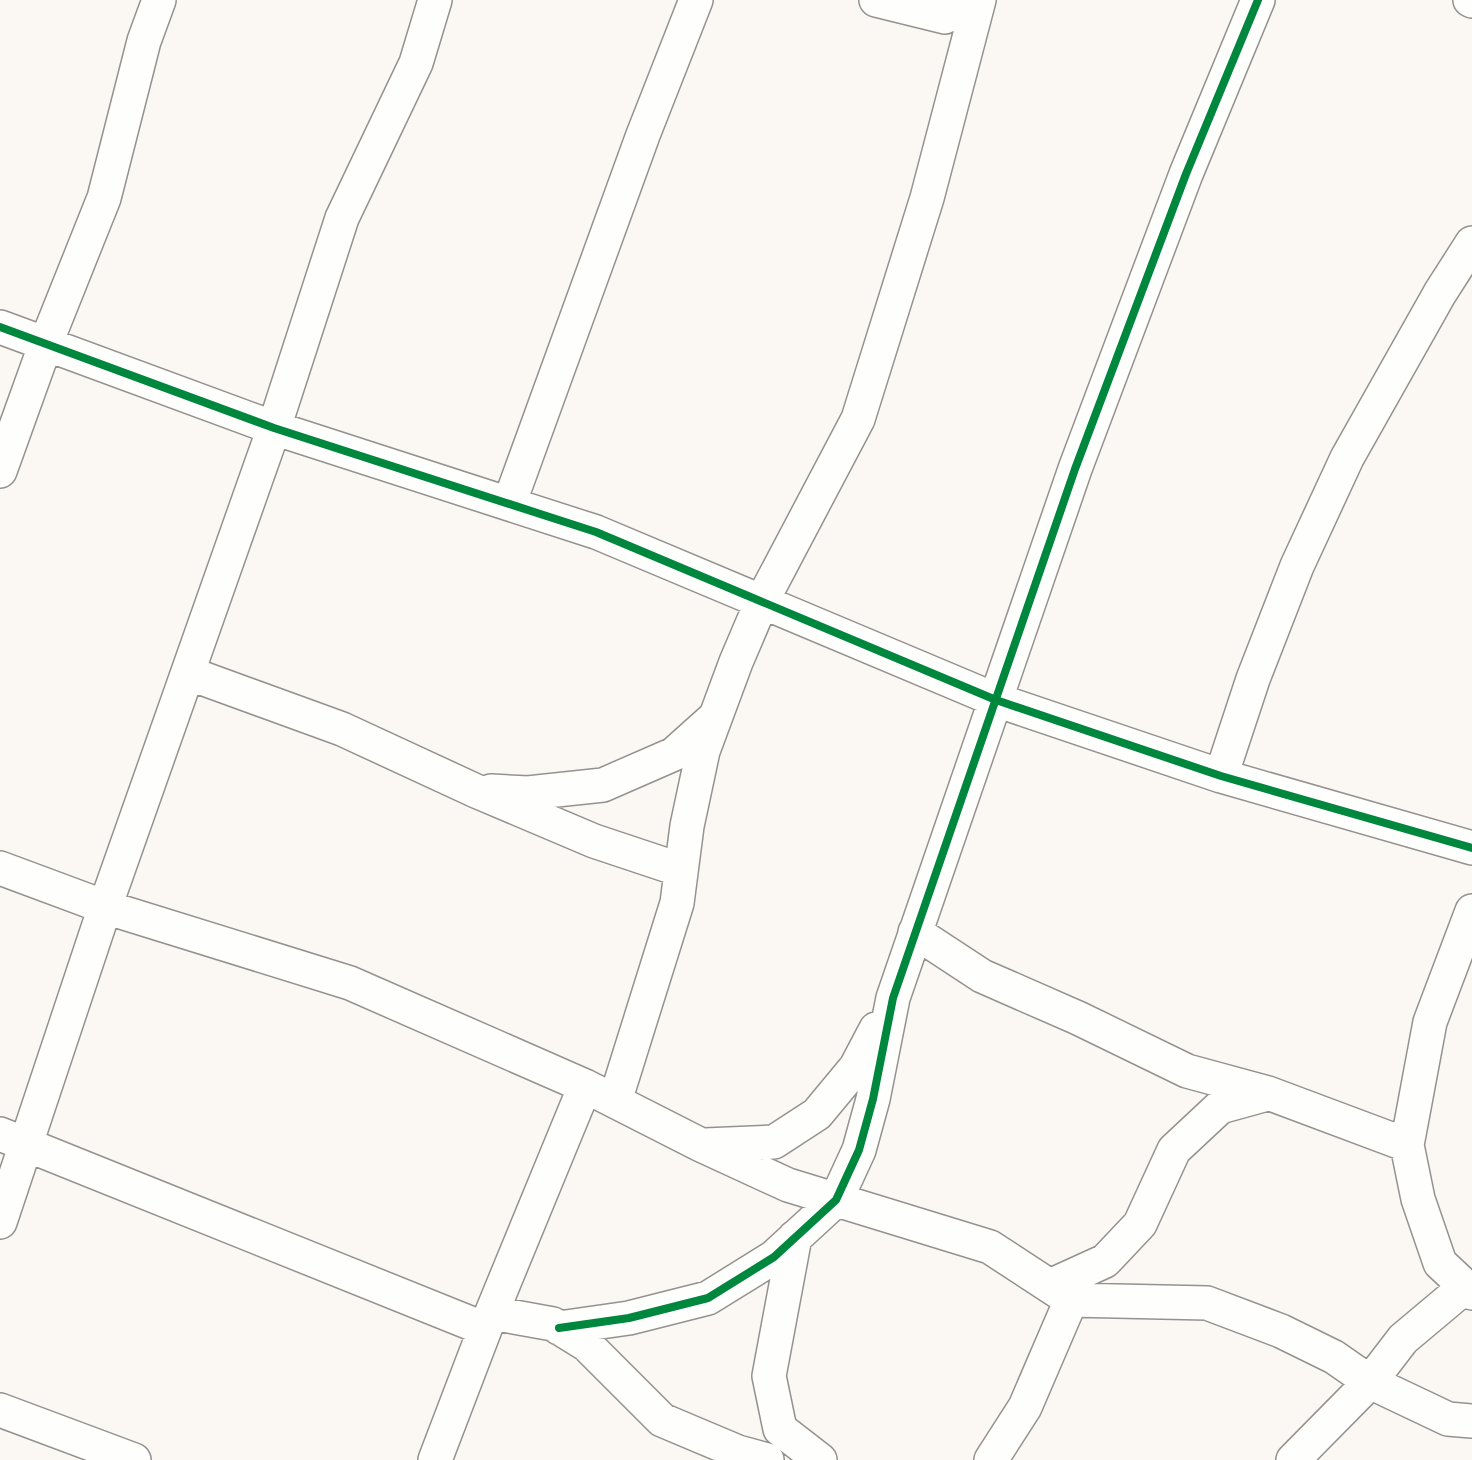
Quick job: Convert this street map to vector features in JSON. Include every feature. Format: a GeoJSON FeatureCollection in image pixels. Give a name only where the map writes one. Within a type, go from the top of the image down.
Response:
{"type":"FeatureCollection","features":[{"type":"Feature","properties":{"kind":"street"},"geometry":{"type":"LineString","coordinates":[[0,471],[46,343],[104,198],[144,41],[159,0]]}},
{"type":"Feature","properties":{"kind":"street"},"geometry":{"type":"LineString","coordinates":[[0,1222],[14,1139],[105,907],[274,428],[342,218],[416,63],[435,0]]}},
{"type":"Feature","properties":{"kind":"street"},"geometry":{"type":"LineString","coordinates":[[509,504],[643,135],[696,0]]}},
{"type":"Feature","properties":{"kind":"street"},"geometry":{"type":"LineString","coordinates":[[876,0],[945,17],[973,0]]}},
{"type":"Feature","properties":{"kind":"street"},"geometry":{"type":"LineString","coordinates":[[615,1101],[677,903],[687,826],[703,751],[736,662],[762,602],[858,419],[927,198],[979,0]]}},
{"type":"Feature","properties":{"kind":"street"},"geometry":{"type":"LineString","coordinates":[[559,1328],[629,1318],[708,1298],[774,1257],[836,1200],[860,1150],[873,1099],[893,998],[1075,469],[1186,174],[1258,0]]}},
{"type":"Feature","properties":{"kind":"street"},"geometry":{"type":"LineString","coordinates":[[1221,776],[1252,679],[1297,566],[1347,458],[1440,293],[1472,243]]}},
{"type":"Feature","properties":{"kind":"street"},"geometry":{"type":"LineString","coordinates":[[0,327],[274,428],[596,532],[996,700],[1221,776],[1472,848]]}},
{"type":"Feature","properties":{"kind":"street"},"geometry":{"type":"LineString","coordinates":[[188,673],[342,729],[476,791],[594,841],[681,870]]}},
{"type":"Feature","properties":{"kind":"street"},"geometry":{"type":"LineString","coordinates":[[476,791],[528,793],[603,785],[674,754],[716,715]]}},
{"type":"Feature","properties":{"kind":"street"},"geometry":{"type":"LineString","coordinates":[[0,868],[105,907],[350,983],[585,1086],[701,1145],[788,1185],[990,1247],[1061,1293],[1206,1303],[1281,1331],[1334,1357],[1370,1382],[1448,1419],[1472,1421]]}},
{"type":"Feature","properties":{"kind":"street"},"geometry":{"type":"LineString","coordinates":[[1293,1460],[1370,1382],[1403,1339],[1468,1290],[1440,1263],[1418,1199],[1407,1145],[1430,1022],[1472,911]]}},
{"type":"Feature","properties":{"kind":"street"},"geometry":{"type":"LineString","coordinates":[[915,932],[982,976],[1078,1018],[1187,1071],[1268,1094],[1407,1145]]}},
{"type":"Feature","properties":{"kind":"street"},"geometry":{"type":"LineString","coordinates":[[701,1145],[774,1142],[817,1114],[856,1066],[893,998]]}},
{"type":"Feature","properties":{"kind":"street"},"geometry":{"type":"LineString","coordinates":[[435,1460],[585,1086]]}},
{"type":"Feature","properties":{"kind":"street"},"geometry":{"type":"LineString","coordinates":[[991,1460],[1025,1407],[1061,1293],[1105,1261],[1140,1224],[1174,1149],[1220,1107],[1268,1094]]}},
{"type":"Feature","properties":{"kind":"street"},"geometry":{"type":"LineString","coordinates":[[14,1139],[489,1321],[553,1324],[587,1346],[662,1420],[742,1458]]}},
{"type":"Feature","properties":{"kind":"street"},"geometry":{"type":"LineString","coordinates":[[795,1237],[769,1377],[780,1429],[820,1460]]}},
{"type":"Feature","properties":{"kind":"street"},"geometry":{"type":"LineString","coordinates":[[0,1410],[134,1460]]}},
{"type":"Feature","properties":{"kind":"cycle path"},"geometry":{"type":"LineString","coordinates":[[559,1328],[629,1318],[708,1298],[774,1257],[836,1200],[859,1150],[873,1099],[893,998],[1075,469],[1186,174],[1258,0]]}},
{"type":"Feature","properties":{"kind":"cycle path"},"geometry":{"type":"LineString","coordinates":[[0,327],[274,428],[596,532],[996,700],[1221,776],[1472,848]]}}]}
